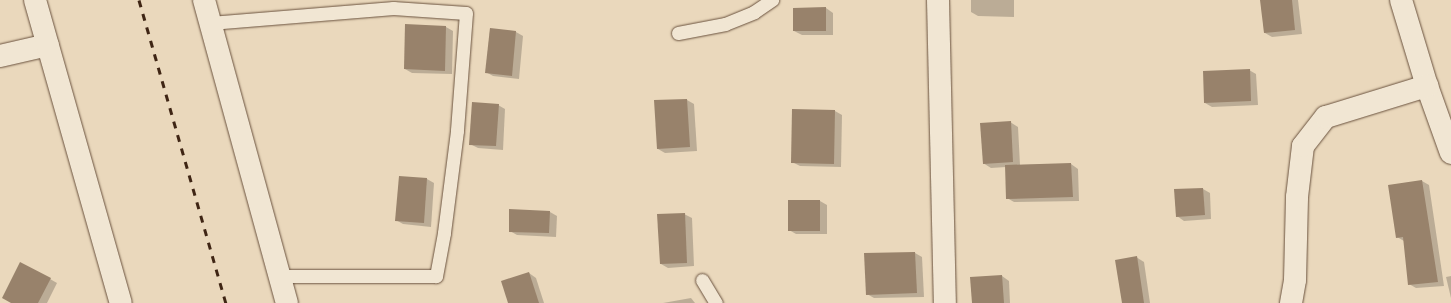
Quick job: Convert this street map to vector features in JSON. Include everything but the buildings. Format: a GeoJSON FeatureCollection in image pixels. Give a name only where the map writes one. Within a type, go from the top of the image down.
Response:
{"type":"FeatureCollection","features":[{"type":"Feature","properties":{"kind":"street"},"geometry":{"type":"LineString","coordinates":[[35,0],[120,303]]}},
{"type":"Feature","properties":{"kind":"street"},"geometry":{"type":"LineString","coordinates":[[204,0],[287,303]]}},
{"type":"Feature","properties":{"kind":"street"},"geometry":{"type":"LineString","coordinates":[[938,0],[944,303]]}},
{"type":"Feature","properties":{"kind":"street"},"geometry":{"type":"LineString","coordinates":[[1401,0],[1427,86],[1442,104],[1451,153]]}},
{"type":"Feature","properties":{"kind":"street"},"geometry":{"type":"LineString","coordinates":[[0,56],[48,45]]}},
{"type":"Feature","properties":{"kind":"street"},"geometry":{"type":"LineString","coordinates":[[1291,303],[1295,280],[1297,197],[1303,146],[1326,117],[1427,86]]}},
{"type":"Feature","properties":{"kind":"lane"},"geometry":{"type":"LineString","coordinates":[[678,33],[725,24],[754,12],[772,0]]}},
{"type":"Feature","properties":{"kind":"lane"},"geometry":{"type":"LineString","coordinates":[[210,23],[393,8],[466,13],[457,131],[444,233],[436,276],[280,276]]}},
{"type":"Feature","properties":{"kind":"lane"},"geometry":{"type":"LineString","coordinates":[[702,280],[716,303]]}},
{"type":"Feature","properties":{"kind":"railway"},"geometry":{"type":"LineString","coordinates":[[139,0],[226,303]]}}]}
